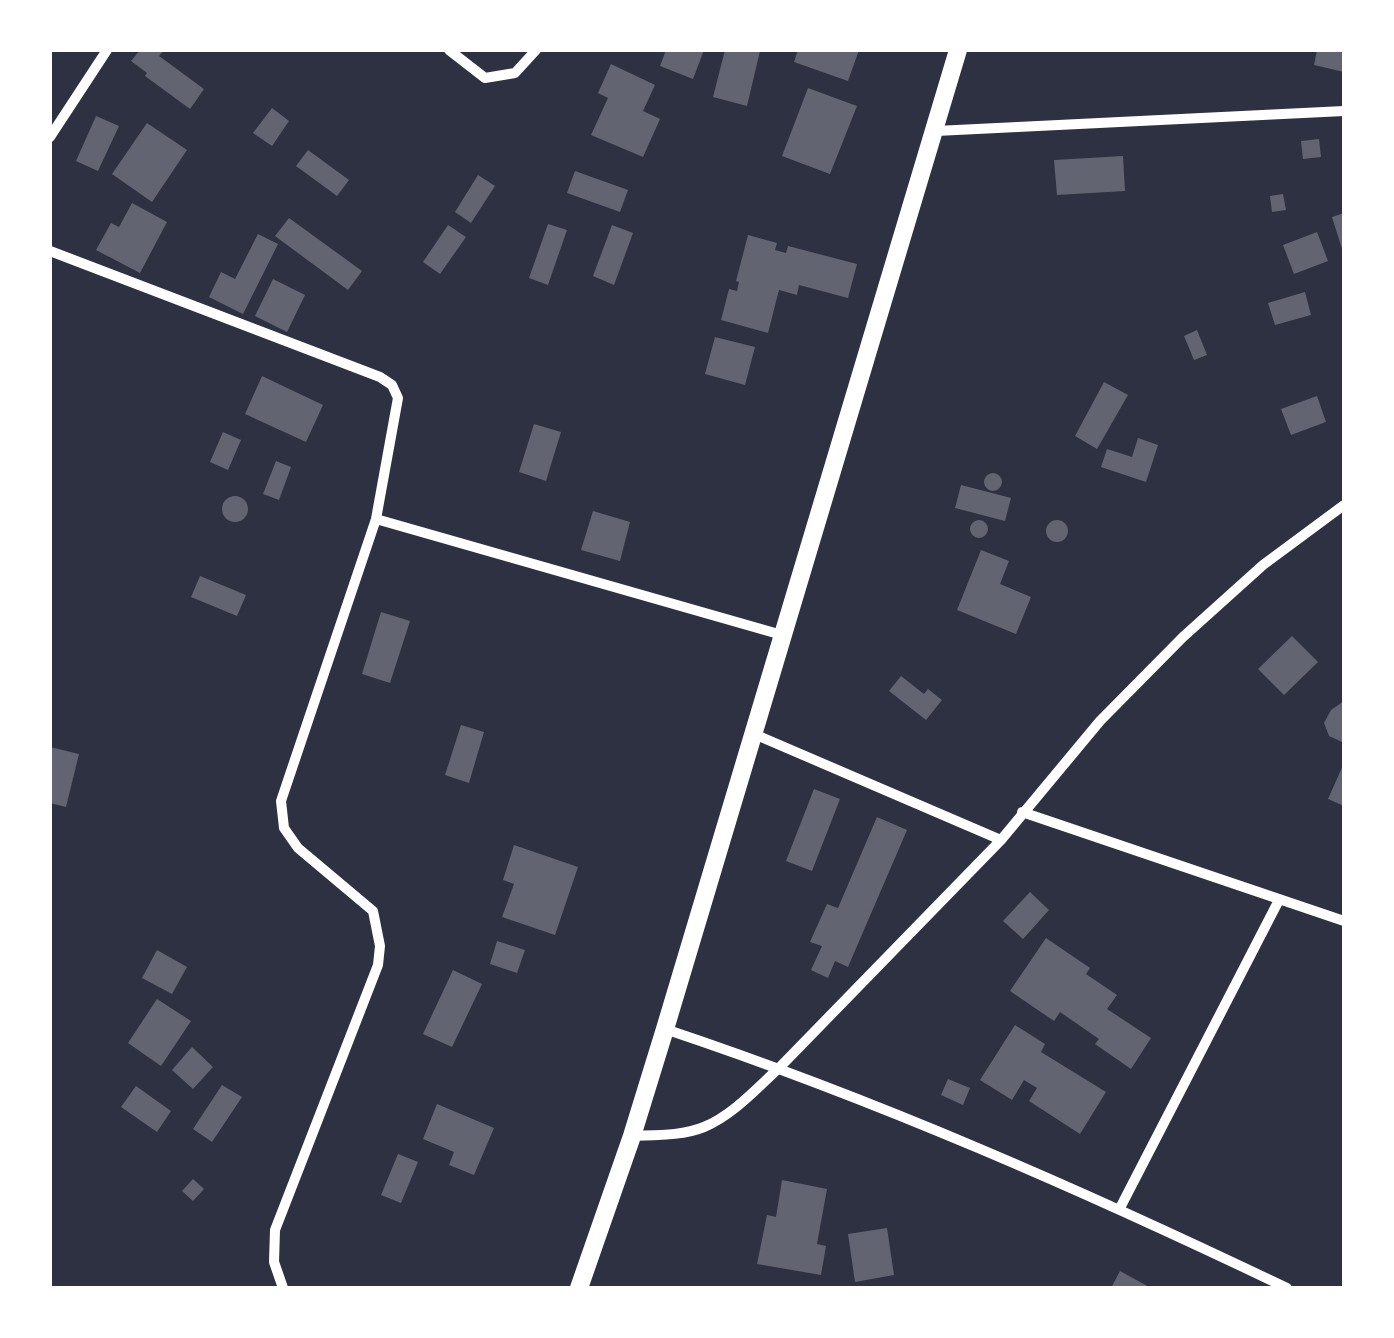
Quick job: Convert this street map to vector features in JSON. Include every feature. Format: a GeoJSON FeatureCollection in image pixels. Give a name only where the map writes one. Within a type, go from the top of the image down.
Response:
{"type":"FeatureCollection","features":[{"type":"Feature","properties":{"kind":"street"},"geometry":{"type":"LineString","coordinates":[[50,137],[107,50]]}},
{"type":"Feature","properties":{"kind":"street"},"geometry":{"type":"LineString","coordinates":[[449,50],[484,78],[515,73],[536,50]]}},
{"type":"Feature","properties":{"kind":"street"},"geometry":{"type":"LineString","coordinates":[[579,1288],[665,1029],[958,50]]}},
{"type":"Feature","properties":{"kind":"street"},"geometry":{"type":"LineString","coordinates":[[936,132],[1344,111]]}},
{"type":"Feature","properties":{"kind":"street"},"geometry":{"type":"LineString","coordinates":[[50,252],[380,376],[392,385],[398,398],[376,519],[281,801],[284,828],[298,848],[373,910],[380,946],[378,966],[275,1230],[274,1262],[282,1288]]}},
{"type":"Feature","properties":{"kind":"street"},"geometry":{"type":"LineString","coordinates":[[632,1136],[668,1135],[704,1127],[743,1102],[1001,840],[1100,721],[1184,637],[1263,565],[1344,506]]}},
{"type":"Feature","properties":{"kind":"street"},"geometry":{"type":"LineString","coordinates":[[376,519],[782,635]]}},
{"type":"Feature","properties":{"kind":"street"},"geometry":{"type":"LineString","coordinates":[[754,734],[1001,840]]}},
{"type":"Feature","properties":{"kind":"street"},"geometry":{"type":"LineString","coordinates":[[1022,812],[1344,920]]}},
{"type":"Feature","properties":{"kind":"street"},"geometry":{"type":"LineString","coordinates":[[1120,1208],[1278,900]]}},
{"type":"Feature","properties":{"kind":"street"},"geometry":{"type":"LineString","coordinates":[[665,1029],[780,1067],[1120,1208],[1287,1288]]}},
{"type":"Feature","properties":{"kind":"building"},"geometry":{"type":"Polygon","coordinates":[[[140,50],[164,50],[159,56],[204,89],[190,109],[131,61],[140,50]]]}},
{"type":"Feature","properties":{"kind":"building"},"geometry":{"type":"Polygon","coordinates":[[[666,50],[704,50],[693,79],[660,66],[666,50]]]}},
{"type":"Feature","properties":{"kind":"building"},"geometry":{"type":"Polygon","coordinates":[[[725,50],[760,51],[747,106],[713,97],[725,50]]]}},
{"type":"Feature","properties":{"kind":"building"},"geometry":{"type":"Polygon","coordinates":[[[798,50],[859,50],[848,81],[794,62],[798,50]]]}},
{"type":"Feature","properties":{"kind":"building"},"geometry":{"type":"Polygon","coordinates":[[[1317,50],[1344,50],[1344,72],[1314,65],[1317,50]]]}},
{"type":"Feature","properties":{"kind":"building"},"geometry":{"type":"Polygon","coordinates":[[[611,64],[655,85],[643,111],[660,119],[643,157],[591,135],[608,98],[598,93],[611,64]]]}},
{"type":"Feature","properties":{"kind":"building"},"geometry":{"type":"Polygon","coordinates":[[[808,88],[857,106],[830,174],[782,156],[808,88]]]}},
{"type":"Feature","properties":{"kind":"building"},"geometry":{"type":"Polygon","coordinates":[[[272,108],[289,121],[272,146],[253,133],[272,108]]]}},
{"type":"Feature","properties":{"kind":"building"},"geometry":{"type":"Polygon","coordinates":[[[96,116],[119,126],[98,171],[76,161],[96,116]]]}},
{"type":"Feature","properties":{"kind":"building"},"geometry":{"type":"Polygon","coordinates":[[[147,123],[187,150],[152,202],[112,174],[147,123]]]}},
{"type":"Feature","properties":{"kind":"building"},"geometry":{"type":"Polygon","coordinates":[[[1319,139],[1321,157],[1303,159],[1301,141],[1319,139]]]}},
{"type":"Feature","properties":{"kind":"building"},"geometry":{"type":"Polygon","coordinates":[[[308,150],[349,180],[337,196],[296,166],[308,150]]]}},
{"type":"Feature","properties":{"kind":"building"},"geometry":{"type":"Polygon","coordinates":[[[1123,156],[1125,191],[1057,195],[1054,160],[1123,156]]]}},
{"type":"Feature","properties":{"kind":"building"},"geometry":{"type":"Polygon","coordinates":[[[575,171],[628,190],[620,212],[567,193],[575,171]]]}},
{"type":"Feature","properties":{"kind":"building"},"geometry":{"type":"Polygon","coordinates":[[[478,175],[495,186],[471,223],[455,212],[478,175]]]}},
{"type":"Feature","properties":{"kind":"building"},"geometry":{"type":"Polygon","coordinates":[[[1283,194],[1286,210],[1272,212],[1270,196],[1283,194]]]}},
{"type":"Feature","properties":{"kind":"building"},"geometry":{"type":"Polygon","coordinates":[[[132,203],[167,222],[140,273],[96,250],[111,223],[119,227],[132,203]]]}},
{"type":"Feature","properties":{"kind":"building"},"geometry":{"type":"Polygon","coordinates":[[[1344,213],[1344,252],[1343,252],[1332,217],[1344,213]]]}},
{"type":"Feature","properties":{"kind":"building"},"geometry":{"type":"Polygon","coordinates":[[[289,218],[362,271],[348,290],[275,236],[289,218]]]}},
{"type":"Feature","properties":{"kind":"building"},"geometry":{"type":"Polygon","coordinates":[[[548,224],[567,230],[548,285],[529,278],[548,224]]]}},
{"type":"Feature","properties":{"kind":"building"},"geometry":{"type":"Polygon","coordinates":[[[448,225],[466,237],[440,274],[423,262],[448,225]]]}},
{"type":"Feature","properties":{"kind":"building"},"geometry":{"type":"Polygon","coordinates":[[[612,225],[633,233],[614,285],[593,276],[612,225]]]}},
{"type":"Feature","properties":{"kind":"building"},"geometry":{"type":"Polygon","coordinates":[[[1317,232],[1328,261],[1294,274],[1283,245],[1317,232]]]}},
{"type":"Feature","properties":{"kind":"building"},"geometry":{"type":"Polygon","coordinates":[[[258,234],[278,244],[243,314],[209,297],[221,272],[235,279],[258,234]]]}},
{"type":"Feature","properties":{"kind":"building"},"geometry":{"type":"Polygon","coordinates":[[[748,235],[777,243],[775,250],[786,253],[788,246],[857,264],[848,298],[799,285],[797,295],[779,290],[768,333],[721,320],[729,289],[737,291],[748,235]]]}},
{"type":"Feature","properties":{"kind":"building"},"geometry":{"type":"Polygon","coordinates":[[[273,279],[305,295],[287,332],[255,316],[273,279]]]}},
{"type":"Feature","properties":{"kind":"building"},"geometry":{"type":"Polygon","coordinates":[[[1305,292],[1311,315],[1275,325],[1268,303],[1305,292]]]}},
{"type":"Feature","properties":{"kind":"building"},"geometry":{"type":"Polygon","coordinates":[[[1197,330],[1207,355],[1194,360],[1184,336],[1197,330]]]}},
{"type":"Feature","properties":{"kind":"building"},"geometry":{"type":"Polygon","coordinates":[[[715,337],[755,347],[745,385],[705,374],[715,337]]]}},
{"type":"Feature","properties":{"kind":"building"},"geometry":{"type":"Polygon","coordinates":[[[262,376],[323,405],[306,442],[245,414],[262,376]]]}},
{"type":"Feature","properties":{"kind":"building"},"geometry":{"type":"Polygon","coordinates":[[[1104,382],[1128,395],[1097,449],[1075,436],[1104,382]]]}},
{"type":"Feature","properties":{"kind":"building"},"geometry":{"type":"Polygon","coordinates":[[[1317,396],[1326,422],[1291,435],[1281,409],[1317,396]]]}},
{"type":"Feature","properties":{"kind":"building"},"geometry":{"type":"Polygon","coordinates":[[[534,424],[561,432],[546,481],[519,472],[534,424]]]}},
{"type":"Feature","properties":{"kind":"building"},"geometry":{"type":"Polygon","coordinates":[[[223,432],[241,440],[228,470],[210,462],[223,432]]]}},
{"type":"Feature","properties":{"kind":"building"},"geometry":{"type":"Polygon","coordinates":[[[1138,438],[1158,445],[1146,482],[1101,467],[1107,449],[1132,457],[1138,438]]]}},
{"type":"Feature","properties":{"kind":"building"},"geometry":{"type":"Polygon","coordinates":[[[276,461],[291,467],[279,500],[263,494],[276,461]]]}},
{"type":"Feature","properties":{"kind":"building"},"geometry":{"type":"Polygon","coordinates":[[[993,473],[1000,475],[1000,489],[993,491],[986,489],[984,482],[986,475],[993,473]]]}},
{"type":"Feature","properties":{"kind":"building"},"geometry":{"type":"Polygon","coordinates":[[[961,485],[1011,498],[1005,521],[955,508],[961,485]]]}},
{"type":"Feature","properties":{"kind":"building"},"geometry":{"type":"Polygon","coordinates":[[[235,496],[244,500],[248,509],[244,518],[235,522],[226,518],[222,509],[226,500],[235,496]]]}},
{"type":"Feature","properties":{"kind":"building"},"geometry":{"type":"Polygon","coordinates":[[[593,511],[630,522],[620,561],[581,550],[593,511]]]}},
{"type":"Feature","properties":{"kind":"building"},"geometry":{"type":"Polygon","coordinates":[[[979,520],[986,522],[986,536],[979,538],[972,536],[970,529],[972,522],[979,520]]]}},
{"type":"Feature","properties":{"kind":"building"},"geometry":{"type":"Polygon","coordinates":[[[1057,520],[1065,523],[1065,539],[1057,542],[1049,539],[1046,531],[1049,523],[1057,520]]]}},
{"type":"Feature","properties":{"kind":"building"},"geometry":{"type":"Polygon","coordinates":[[[981,550],[1009,561],[1000,584],[1031,597],[1016,634],[957,610],[981,550]]]}},
{"type":"Feature","properties":{"kind":"building"},"geometry":{"type":"Polygon","coordinates":[[[200,576],[246,595],[237,616],[191,597],[200,576]]]}},
{"type":"Feature","properties":{"kind":"building"},"geometry":{"type":"Polygon","coordinates":[[[381,612],[410,621],[390,683],[362,674],[381,612]]]}},
{"type":"Feature","properties":{"kind":"building"},"geometry":{"type":"Polygon","coordinates":[[[1292,636],[1318,662],[1284,695],[1258,669],[1292,636]]]}},
{"type":"Feature","properties":{"kind":"building"},"geometry":{"type":"Polygon","coordinates":[[[901,676],[924,694],[928,689],[942,700],[926,720],[889,691],[901,676]]]}},
{"type":"Feature","properties":{"kind":"building"},"geometry":{"type":"Polygon","coordinates":[[[1344,701],[1342,742],[1329,736],[1324,723],[1331,710],[1344,701]]]}},
{"type":"Feature","properties":{"kind":"building"},"geometry":{"type":"Polygon","coordinates":[[[461,725],[484,732],[469,783],[445,775],[461,725]]]}},
{"type":"Feature","properties":{"kind":"building"},"geometry":{"type":"Polygon","coordinates":[[[50,747],[79,754],[66,807],[50,803],[50,747]]]}},
{"type":"Feature","properties":{"kind":"building"},"geometry":{"type":"Polygon","coordinates":[[[1344,763],[1344,806],[1328,799],[1344,763]]]}},
{"type":"Feature","properties":{"kind":"building"},"geometry":{"type":"Polygon","coordinates":[[[814,789],[840,799],[812,871],[786,861],[814,789]]]}},
{"type":"Feature","properties":{"kind":"building"},"geometry":{"type":"Polygon","coordinates":[[[877,817],[907,830],[848,967],[835,961],[828,978],[811,970],[822,946],[810,942],[827,904],[838,908],[877,817]]]}},
{"type":"Feature","properties":{"kind":"building"},"geometry":{"type":"Polygon","coordinates":[[[514,845],[578,867],[555,935],[502,917],[514,884],[503,880],[514,845]]]}},
{"type":"Feature","properties":{"kind":"building"},"geometry":{"type":"Polygon","coordinates":[[[1030,892],[1049,910],[1023,939],[1003,921],[1030,892]]]}},
{"type":"Feature","properties":{"kind":"building"},"geometry":{"type":"Polygon","coordinates":[[[1046,938],[1090,968],[1086,974],[1117,995],[1107,1009],[1151,1038],[1131,1069],[1095,1044],[1099,1039],[1060,1012],[1054,1021],[1010,991],[1046,938]]]}},
{"type":"Feature","properties":{"kind":"building"},"geometry":{"type":"Polygon","coordinates":[[[497,941],[525,950],[517,973],[490,964],[497,941]]]}},
{"type":"Feature","properties":{"kind":"building"},"geometry":{"type":"Polygon","coordinates":[[[157,950],[187,967],[172,994],[142,978],[157,950]]]}},
{"type":"Feature","properties":{"kind":"building"},"geometry":{"type":"Polygon","coordinates":[[[453,970],[482,984],[452,1047],[423,1034],[453,970]]]}},
{"type":"Feature","properties":{"kind":"building"},"geometry":{"type":"Polygon","coordinates":[[[157,999],[191,1021],[161,1066],[128,1043],[157,999]]]}},
{"type":"Feature","properties":{"kind":"building"},"geometry":{"type":"Polygon","coordinates":[[[1015,1025],[1045,1044],[1041,1052],[1106,1092],[1080,1134],[1029,1101],[1037,1088],[1024,1080],[1012,1100],[980,1080],[1015,1025]]]}},
{"type":"Feature","properties":{"kind":"building"},"geometry":{"type":"Polygon","coordinates":[[[192,1047],[213,1067],[193,1089],[172,1070],[192,1047]]]}},
{"type":"Feature","properties":{"kind":"building"},"geometry":{"type":"Polygon","coordinates":[[[948,1079],[970,1088],[963,1105],[941,1095],[948,1079]]]}},
{"type":"Feature","properties":{"kind":"building"},"geometry":{"type":"Polygon","coordinates":[[[222,1085],[242,1097],[212,1142],[193,1129],[222,1085]]]}},
{"type":"Feature","properties":{"kind":"building"},"geometry":{"type":"Polygon","coordinates":[[[136,1086],[171,1111],[157,1132],[121,1107],[136,1086]]]}},
{"type":"Feature","properties":{"kind":"building"},"geometry":{"type":"Polygon","coordinates":[[[437,1104],[494,1128],[474,1175],[449,1165],[454,1152],[423,1139],[437,1104]]]}},
{"type":"Feature","properties":{"kind":"building"},"geometry":{"type":"Polygon","coordinates":[[[398,1154],[418,1162],[401,1203],[381,1195],[398,1154]]]}},
{"type":"Feature","properties":{"kind":"building"},"geometry":{"type":"Polygon","coordinates":[[[193,1179],[204,1189],[193,1201],[182,1191],[193,1179]]]}},
{"type":"Feature","properties":{"kind":"building"},"geometry":{"type":"Polygon","coordinates":[[[782,1180],[827,1189],[817,1244],[826,1246],[821,1275],[757,1264],[767,1215],[776,1217],[782,1180]]]}},
{"type":"Feature","properties":{"kind":"building"},"geometry":{"type":"Polygon","coordinates":[[[887,1228],[894,1275],[855,1282],[848,1234],[887,1228]]]}},
{"type":"Feature","properties":{"kind":"building"},"geometry":{"type":"Polygon","coordinates":[[[1120,1271],[1151,1288],[1111,1288],[1120,1271]]]}}]}
